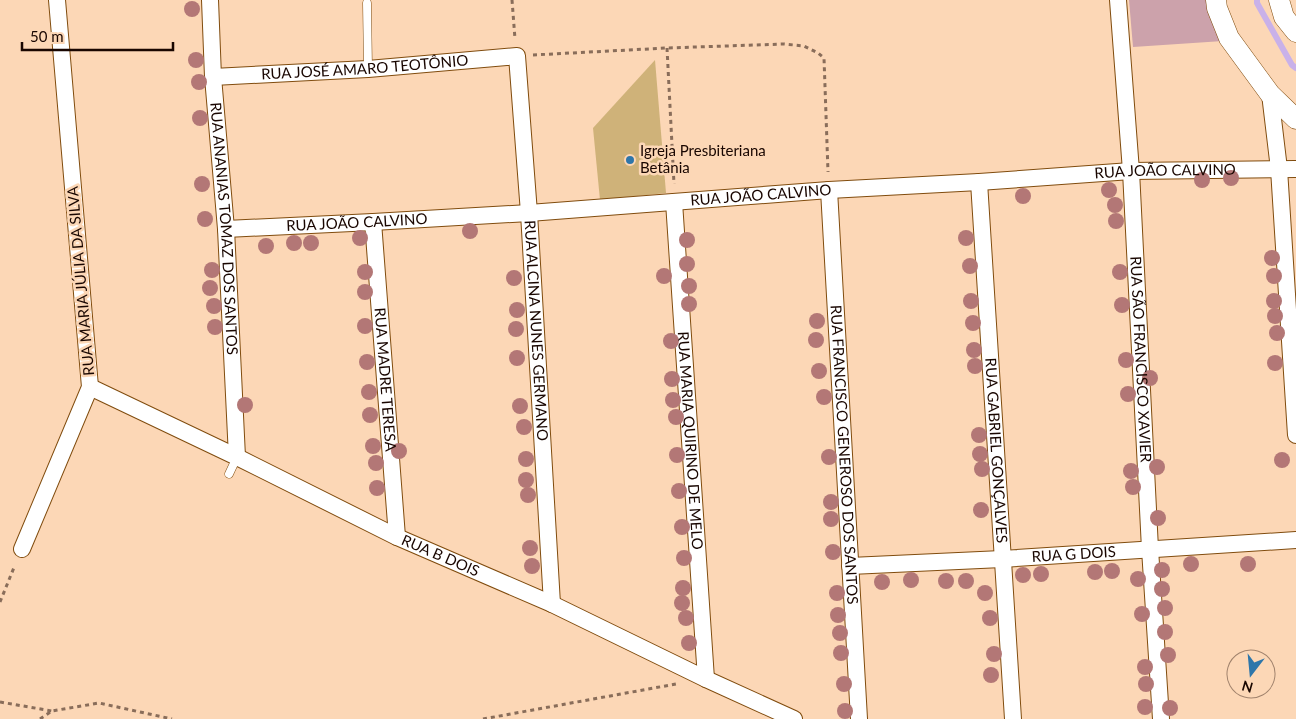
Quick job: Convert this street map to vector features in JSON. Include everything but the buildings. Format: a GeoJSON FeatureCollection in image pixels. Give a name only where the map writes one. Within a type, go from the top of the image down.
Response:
{"type":"FeatureCollection","features":[{"type":"Feature","properties":{"kind":"street","name":"RUA MARIA JÚLIA DA SILVA"},"geometry":{"type":"LineString","coordinates":[[22,549],[90,387],[57,0]]}},
{"type":"Feature","properties":{"kind":"street","name":"RUA ANANIAS TOMAZ DOS SANTOS"},"geometry":{"type":"LineString","coordinates":[[210,0],[226,229],[237,457]]}},
{"type":"Feature","properties":{"kind":"street","name":"RUA SÃO FRANCISCO XAVIER"},"geometry":{"type":"LineString","coordinates":[[1118,0],[1131,171],[1150,549],[1161,719]]}},
{"type":"Feature","properties":{"kind":"street"},"geometry":{"type":"LineString","coordinates":[[1216,0],[1217,8],[1229,38],[1270,94],[1296,118]]}},
{"type":"Feature","properties":{"kind":"street"},"geometry":{"type":"LineString","coordinates":[[1279,0],[1284,17],[1296,32]]}},
{"type":"Feature","properties":{"kind":"street","name":"RUA JOSÉ AMARO TEOTÔNIO"},"geometry":{"type":"LineString","coordinates":[[214,77],[368,69],[517,56]]}},
{"type":"Feature","properties":{"kind":"street","name":"RUA ALCINA NUNES GERMANO"},"geometry":{"type":"LineString","coordinates":[[517,56],[529,213],[552,604]]}},
{"type":"Feature","properties":{"kind":"street"},"geometry":{"type":"LineString","coordinates":[[1270,94],[1279,169],[1296,435]]}},
{"type":"Feature","properties":{"kind":"street","name":"RUA JOÃO CALVINO"},"geometry":{"type":"LineString","coordinates":[[226,229],[529,213],[828,190],[1131,171],[1296,168]]}},
{"type":"Feature","properties":{"kind":"street","name":"RUA GABRIEL GONÇALVES"},"geometry":{"type":"LineString","coordinates":[[979,182],[1013,719]]}},
{"type":"Feature","properties":{"kind":"street","name":"RUA FRANCISCO GENEROSO DOS SANTOS"},"geometry":{"type":"LineString","coordinates":[[828,190],[858,719]]}},
{"type":"Feature","properties":{"kind":"street","name":"RUA MARIA QUIRINO DE MELO"},"geometry":{"type":"LineString","coordinates":[[674,202],[706,679]]}},
{"type":"Feature","properties":{"kind":"street","name":"RUA MADRE TERESA"},"geometry":{"type":"LineString","coordinates":[[374,222],[397,537]]}},
{"type":"Feature","properties":{"kind":"street","name":"RUA B DOIS"},"geometry":{"type":"LineString","coordinates":[[90,387],[237,457],[397,537],[552,604],[706,679],[794,719]]}},
{"type":"Feature","properties":{"kind":"street","name":"RUA G DOIS"},"geometry":{"type":"LineString","coordinates":[[850,566],[1002,559],[1296,540]]}},
{"type":"Feature","properties":{"kind":"lane"},"geometry":{"type":"LineString","coordinates":[[367,3],[368,69]]}},
{"type":"Feature","properties":{"kind":"lane"},"geometry":{"type":"LineString","coordinates":[[229,474],[237,457]]}},
{"type":"Feature","properties":{"kind":"path"},"geometry":{"type":"LineString","coordinates":[[512,0],[517,56],[784,44],[804,46],[818,53],[824,58],[828,190]]}},
{"type":"Feature","properties":{"kind":"path"},"geometry":{"type":"LineString","coordinates":[[667,48],[674,202]]}},
{"type":"Feature","properties":{"kind":"path"},"geometry":{"type":"LineString","coordinates":[[0,602],[22,549]]}},
{"type":"Feature","properties":{"kind":"path"},"geometry":{"type":"LineString","coordinates":[[483,719],[706,679]]}},
{"type":"Feature","properties":{"kind":"path"},"geometry":{"type":"LineString","coordinates":[[0,702],[52,711],[99,703],[172,719]]}},
{"type":"Feature","properties":{"kind":"path"},"geometry":{"type":"LineString","coordinates":[[40,719],[52,711]]}},
{"type":"Feature","properties":{"kind":"shaded area"},"geometry":{"type":"Polygon","coordinates":[[[1129,0],[1208,0],[1223,41],[1133,47],[1129,0]]]}},
{"type":"Feature","properties":{"kind":"waterway"},"geometry":{"type":"LineString","coordinates":[[1257,0],[1292,65],[1296,68]]}},
{"type":"Feature","properties":{"kind":"place","name":"Igreja Presbiteriana Betânia"},"geometry":{"type":"Point","coordinates":[630,160]}}]}
